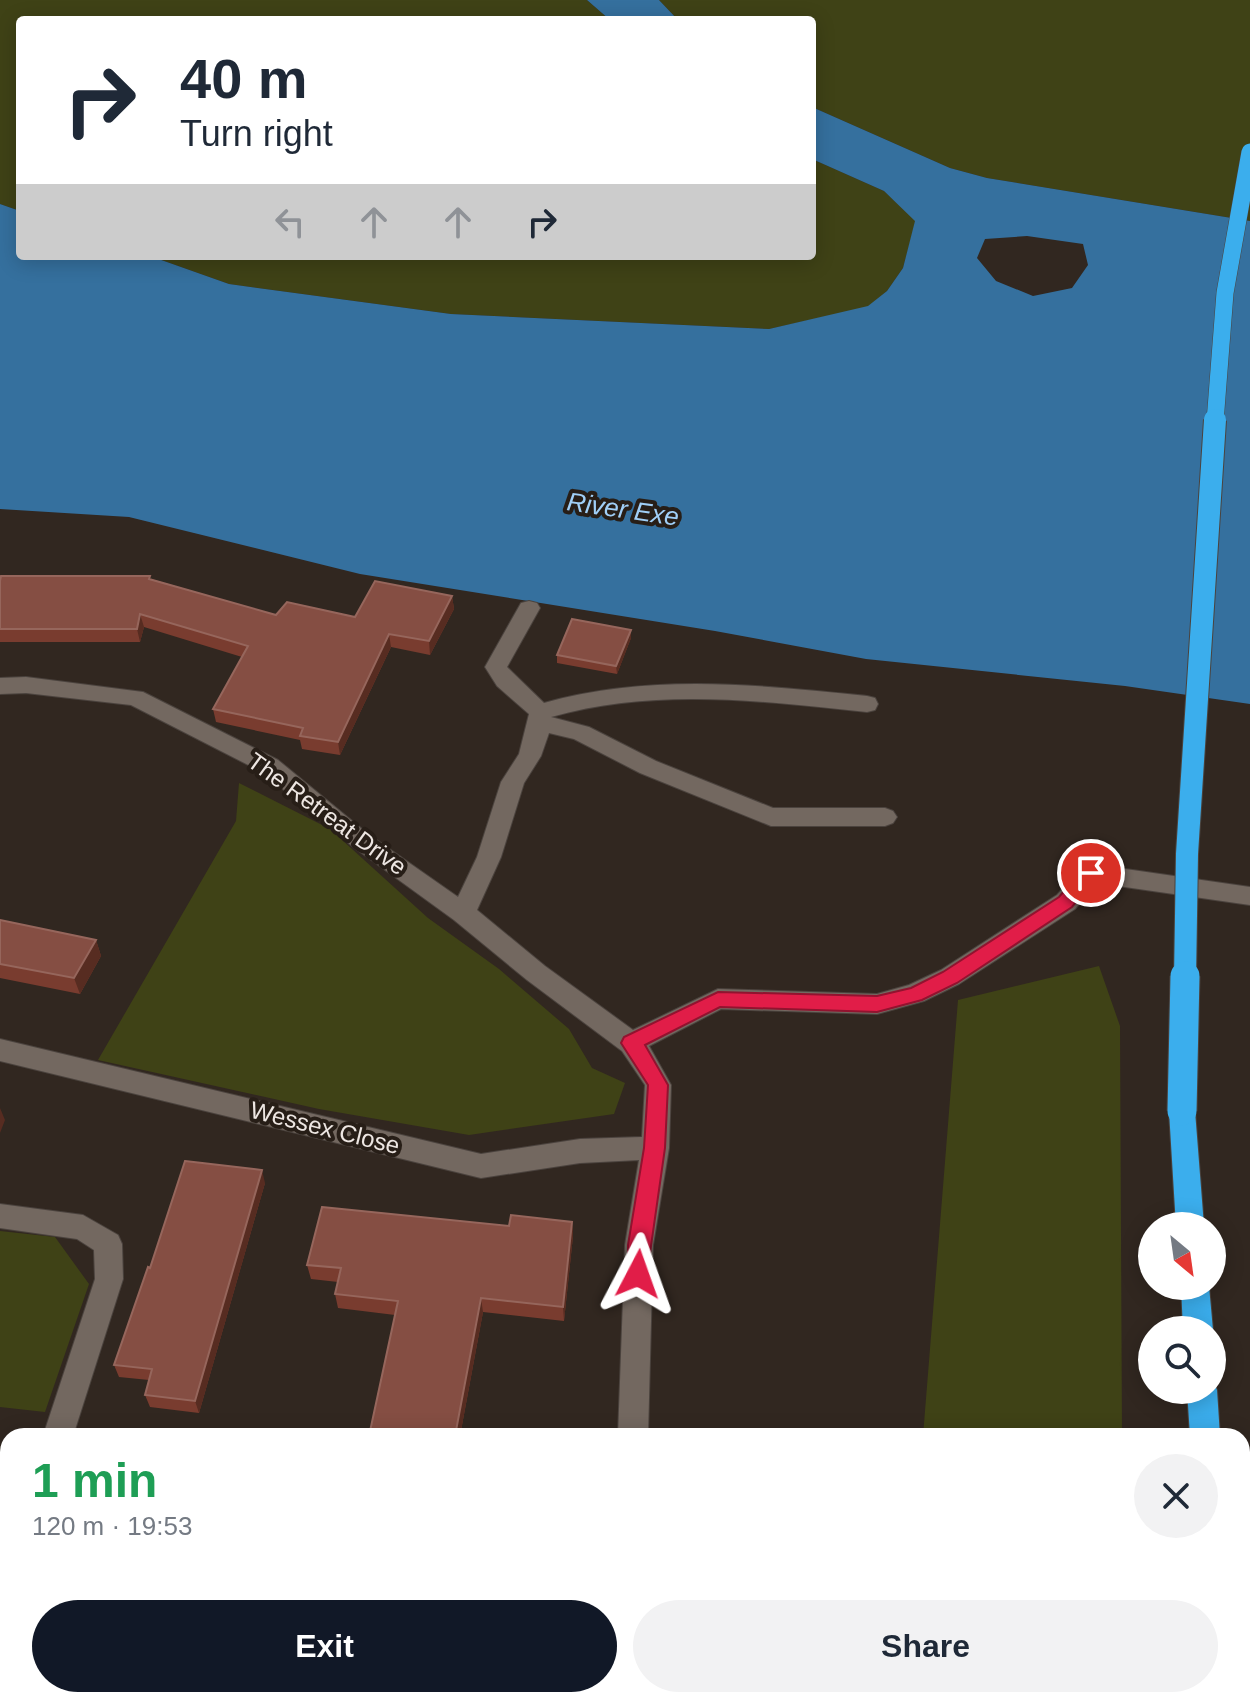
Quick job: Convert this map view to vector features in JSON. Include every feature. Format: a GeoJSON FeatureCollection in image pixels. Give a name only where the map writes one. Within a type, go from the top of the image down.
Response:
{"type":"FeatureCollection","features":[{"type":"Feature","properties":{"kind":"highway"},"geometry":{"type":"LineString","coordinates":[[1189,1212],[1182,1111],[1187,854],[1207,516],[1225,293],[1250,152]]}},
{"type":"Feature","properties":{"kind":"highway"},"geometry":{"type":"LineString","coordinates":[[1203,1404],[1204,1428]]}},
{"type":"Feature","properties":{"kind":"street"},"geometry":{"type":"LineString","coordinates":[[529,608],[496,667],[539,717],[581,733],[648,767],[771,817],[885,817]]}},
{"type":"Feature","properties":{"kind":"street","name":"The Retreat Drive"},"geometry":{"type":"LineString","coordinates":[[0,686],[26,685],[135,698],[270,766],[360,840],[463,913],[536,973],[631,1043],[658,1085],[655,1148],[639,1245],[633,1428]]}},
{"type":"Feature","properties":{"kind":"street"},"geometry":{"type":"LineString","coordinates":[[463,913],[489,857],[513,782],[530,756],[539,717],[570,701],[632,693],[733,692],[867,704]]}},
{"type":"Feature","properties":{"kind":"street"},"geometry":{"type":"LineString","coordinates":[[631,1043],[718,999],[877,1004],[915,994],[950,977],[1066,902],[1091,873],[1250,896]]}},
{"type":"Feature","properties":{"kind":"street","name":"Wessex Close"},"geometry":{"type":"LineString","coordinates":[[0,1050],[481,1166],[580,1151],[655,1148]]}},
{"type":"Feature","properties":{"kind":"street"},"geometry":{"type":"LineString","coordinates":[[0,1216],[83,1227],[108,1244],[109,1279],[61,1428]]}},
{"type":"Feature","properties":{"kind":"green space"},"geometry":{"type":"Polygon","coordinates":[[[0,0],[587,0],[605,16],[16,16],[16,210],[0,204],[0,0]]]}},
{"type":"Feature","properties":{"kind":"green space"},"geometry":{"type":"Polygon","coordinates":[[[659,0],[1250,0],[1250,221],[987,178],[950,168],[816,109],[816,16],[674,16],[659,0]]]}},
{"type":"Feature","properties":{"kind":"green space"},"geometry":{"type":"Polygon","coordinates":[[[816,161],[884,191],[916,220],[903,268],[887,291],[868,307],[769,329],[451,314],[229,284],[161,260],[816,260],[816,161]]]}},
{"type":"Feature","properties":{"kind":"green space"},"geometry":{"type":"Polygon","coordinates":[[[239,783],[330,829],[428,918],[499,969],[569,1029],[592,1068],[625,1083],[614,1114],[469,1135],[319,1109],[98,1060],[236,821],[239,783]]]}},
{"type":"Feature","properties":{"kind":"green space"},"geometry":{"type":"Polygon","coordinates":[[[1099,966],[1120,1026],[1122,1428],[924,1428],[958,1000],[1099,966]]]}},
{"type":"Feature","properties":{"kind":"green space"},"geometry":{"type":"Polygon","coordinates":[[[0,1231],[55,1237],[89,1284],[45,1412],[0,1407],[0,1231]]]}},
{"type":"Feature","properties":{"kind":"water"},"geometry":{"type":"Polygon","coordinates":[[[587,0],[659,0],[674,16],[605,16],[587,0]]]}},
{"type":"Feature","properties":{"kind":"water","name":"River Exe"},"geometry":{"type":"Polygon","coordinates":[[[816,109],[950,168],[987,178],[1250,221],[1250,704],[1125,686],[866,659],[715,631],[360,574],[129,517],[0,509],[0,204],[16,210],[16,260],[161,260],[229,284],[451,314],[769,329],[868,306],[887,291],[903,268],[915,221],[884,191],[816,161],[816,109]],[[1027,236],[985,239],[977,258],[996,281],[1033,296],[1072,288],[1088,265],[1083,244],[1027,236]]]}},
{"type":"Feature","properties":{"kind":"building"},"geometry":{"type":"Polygon","coordinates":[[[1,576],[150,576],[149,579],[276,615],[287,602],[355,617],[375,581],[452,596],[429,641],[389,634],[338,742],[300,736],[303,728],[213,709],[248,646],[140,614],[137,629],[0,629],[1,576]]]}},
{"type":"Feature","properties":{"kind":"building"},"geometry":{"type":"Polygon","coordinates":[[[572,619],[631,630],[616,666],[557,655],[572,619]]]}},
{"type":"Feature","properties":{"kind":"building"},"geometry":{"type":"Polygon","coordinates":[[[0,920],[96,940],[74,978],[0,964],[0,920]]]}},
{"type":"Feature","properties":{"kind":"building"},"geometry":{"type":"Polygon","coordinates":[[[185,1161],[262,1170],[195,1401],[145,1395],[152,1369],[114,1365],[185,1161]]]}},
{"type":"Feature","properties":{"kind":"building"},"geometry":{"type":"Polygon","coordinates":[[[322,1207],[509,1226],[511,1215],[572,1222],[563,1307],[481,1298],[457,1428],[371,1428],[398,1301],[335,1294],[341,1268],[307,1265],[322,1207]]]}},
{"type":"Feature","properties":{"kind":"route"},"geometry":{"type":"LineString","coordinates":[[638,1274],[639,1245],[655,1148],[658,1085],[631,1043],[718,999],[877,1004],[915,994],[950,977],[1066,902],[1091,873]]}}]}
